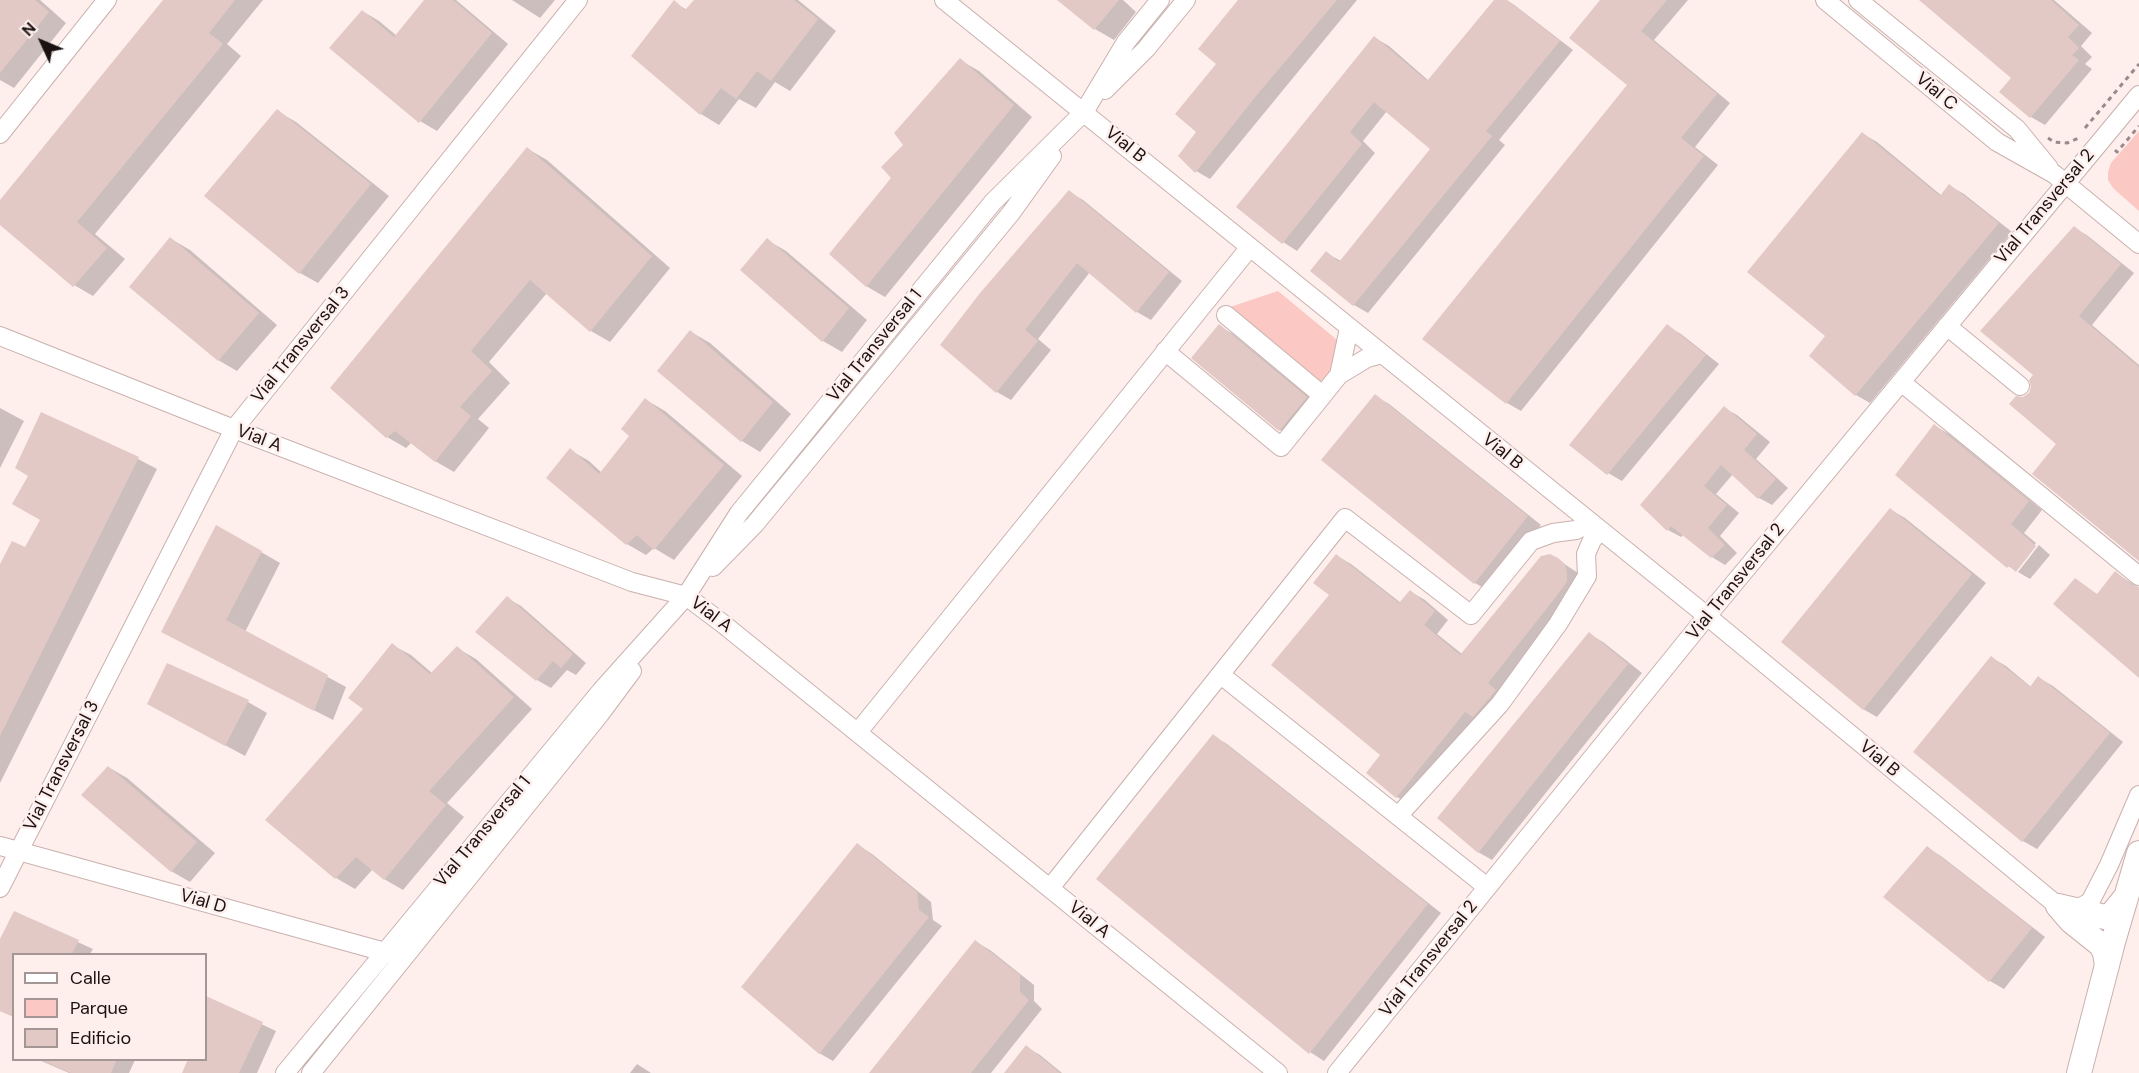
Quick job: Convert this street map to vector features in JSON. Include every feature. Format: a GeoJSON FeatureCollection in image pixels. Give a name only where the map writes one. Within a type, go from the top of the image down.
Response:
{"type":"FeatureCollection","features":[{"type":"Feature","properties":{"kind":"main road"},"geometry":{"type":"LineString","coordinates":[[2088,1073],[2132,895],[2139,853]]}},
{"type":"Feature","properties":{"kind":"main road"},"geometry":{"type":"LineString","coordinates":[[2058,906],[2105,917],[2112,914],[2132,895]]}},
{"type":"Feature","properties":{"kind":"main road"},"geometry":{"type":"LineString","coordinates":[[2079,1073],[2107,966],[2132,895]]}},
{"type":"Feature","properties":{"kind":"main road"},"geometry":{"type":"LineString","coordinates":[[2058,906],[2071,921],[2101,945],[2107,966]]}},
{"type":"Feature","properties":{"kind":"street"},"geometry":{"type":"LineString","coordinates":[[0,134],[107,0]]}},
{"type":"Feature","properties":{"kind":"street","name":"Vial Transversal 3"},"geometry":{"type":"LineString","coordinates":[[0,888],[234,429],[578,0]]}},
{"type":"Feature","properties":{"kind":"street","name":"Vial B"},"geometry":{"type":"LineString","coordinates":[[944,0],[1707,616],[2058,906]]}},
{"type":"Feature","properties":{"kind":"street","name":"Vial Transversal 1"},"geometry":{"type":"LineString","coordinates":[[1084,112],[1126,42],[1160,0]]}},
{"type":"Feature","properties":{"kind":"street","name":"Vial Transversal 1"},"geometry":{"type":"LineString","coordinates":[[311,1073],[600,714],[686,596],[739,513],[986,211],[1146,49],[1186,0]]}},
{"type":"Feature","properties":{"kind":"street","name":"Vial C"},"geometry":{"type":"LineString","coordinates":[[1825,0],[1997,142],[2059,179],[2139,244]]}},
{"type":"Feature","properties":{"kind":"street","name":"Vial C"},"geometry":{"type":"LineString","coordinates":[[1858,0],[2017,129],[2059,179]]}},
{"type":"Feature","properties":{"kind":"street","name":"Vial Transversal 2"},"geometry":{"type":"LineString","coordinates":[[1337,1073],[1707,616],[1947,326],[2059,179],[2139,95]]}},
{"type":"Feature","properties":{"kind":"street"},"geometry":{"type":"LineString","coordinates":[[858,732],[1250,247]]}},
{"type":"Feature","properties":{"kind":"street"},"geometry":{"type":"LineString","coordinates":[[1226,315],[1322,396]]}},
{"type":"Feature","properties":{"kind":"street"},"geometry":{"type":"LineString","coordinates":[[1947,326],[2020,386]]}},
{"type":"Feature","properties":{"kind":"street"},"geometry":{"type":"LineString","coordinates":[[1339,375],[1349,328]]}},
{"type":"Feature","properties":{"kind":"street","name":"Vial A"},"geometry":{"type":"LineString","coordinates":[[0,336],[632,582],[686,596],[858,732],[1278,1073]]}},
{"type":"Feature","properties":{"kind":"street"},"geometry":{"type":"LineString","coordinates":[[1165,351],[1281,447],[1339,375],[1367,358],[1382,354]]}},
{"type":"Feature","properties":{"kind":"street"},"geometry":{"type":"LineString","coordinates":[[1901,382],[2139,576]]}},
{"type":"Feature","properties":{"kind":"street"},"geometry":{"type":"LineString","coordinates":[[1050,888],[1345,518],[1471,615],[1531,541],[1553,533],[1594,527],[1586,554],[1587,576],[1558,624],[1500,704],[1398,816]]}},
{"type":"Feature","properties":{"kind":"street","name":"Vial Transversal 1"},"geometry":{"type":"LineString","coordinates":[[285,1073],[383,951],[601,691],[686,596]]}},
{"type":"Feature","properties":{"kind":"street"},"geometry":{"type":"LineString","coordinates":[[1221,675],[1487,887]]}},
{"type":"Feature","properties":{"kind":"street"},"geometry":{"type":"LineString","coordinates":[[2058,906],[2079,908],[2090,902],[2109,865],[2139,795]]}},
{"type":"Feature","properties":{"kind":"street","name":"Vial D"},"geometry":{"type":"LineString","coordinates":[[0,846],[406,957]]}},
{"type":"Feature","properties":{"kind":"path"},"geometry":{"type":"LineString","coordinates":[[2085,128],[2139,64]]}},
{"type":"Feature","properties":{"kind":"path"},"geometry":{"type":"LineString","coordinates":[[2117,152],[2139,126]]}},
{"type":"Feature","properties":{"kind":"green space"},"geometry":{"type":"Polygon","coordinates":[[[2139,131],[2139,211],[2113,188],[2108,180],[2108,172],[2111,163],[2139,131]]]}},
{"type":"Feature","properties":{"kind":"green space"},"geometry":{"type":"Polygon","coordinates":[[[1278,291],[1342,344],[1335,375],[1322,388],[1224,309],[1278,291]]]}},
{"type":"Feature","properties":{"kind":"building"},"geometry":{"type":"Polygon","coordinates":[[[0,0],[35,0],[49,12],[0,73],[0,0]]]}},
{"type":"Feature","properties":{"kind":"building"},"geometry":{"type":"Polygon","coordinates":[[[163,0],[235,0],[209,33],[223,44],[77,222],[107,248],[73,287],[0,225],[0,200],[163,0]]]}},
{"type":"Feature","properties":{"kind":"building"},"geometry":{"type":"Polygon","coordinates":[[[424,0],[453,0],[492,33],[419,123],[329,48],[362,10],[394,37],[424,0]]]}},
{"type":"Feature","properties":{"kind":"building"},"geometry":{"type":"Polygon","coordinates":[[[674,0],[685,10],[694,0],[794,0],[818,19],[771,81],[757,71],[736,99],[721,88],[700,115],[631,56],[674,0]]]}},
{"type":"Feature","properties":{"kind":"building"},"geometry":{"type":"Polygon","coordinates":[[[1057,0],[1119,0],[1094,30],[1057,0]]]}},
{"type":"Feature","properties":{"kind":"building"},"geometry":{"type":"Polygon","coordinates":[[[1238,0],[1337,0],[1195,173],[1178,156],[1196,132],[1175,114],[1216,64],[1198,49],[1238,0]]]}},
{"type":"Feature","properties":{"kind":"building"},"geometry":{"type":"Polygon","coordinates":[[[1494,0],[1507,0],[1560,41],[1486,131],[1492,136],[1353,306],[1310,271],[1326,251],[1339,262],[1430,149],[1374,102],[1350,132],[1362,144],[1282,244],[1236,207],[1374,36],[1427,81],[1494,0]]]}},
{"type":"Feature","properties":{"kind":"building"},"geometry":{"type":"Polygon","coordinates":[[[1600,0],[1667,0],[1641,31],[1717,94],[1681,138],[1704,156],[1506,404],[1422,339],[1627,85],[1569,38],[1600,0]]]}},
{"type":"Feature","properties":{"kind":"building"},"geometry":{"type":"Polygon","coordinates":[[[1919,0],[2051,0],[2079,25],[2068,37],[2079,48],[2072,55],[2079,60],[2030,118],[1999,92],[2011,78],[1919,0]]]}},
{"type":"Feature","properties":{"kind":"building"},"geometry":{"type":"Polygon","coordinates":[[[960,58],[1014,105],[866,287],[829,254],[891,178],[881,167],[903,145],[894,133],[960,58]]]}},
{"type":"Feature","properties":{"kind":"building"},"geometry":{"type":"Polygon","coordinates":[[[277,109],[371,184],[299,274],[204,196],[277,109]]]}},
{"type":"Feature","properties":{"kind":"building"},"geometry":{"type":"Polygon","coordinates":[[[1862,132],[1940,196],[1949,184],[1999,223],[1855,396],[1809,356],[1825,336],[1747,272],[1862,132]]]}},
{"type":"Feature","properties":{"kind":"building"},"geometry":{"type":"Polygon","coordinates":[[[527,147],[652,256],[590,332],[530,280],[471,351],[492,371],[460,407],[471,416],[435,462],[395,431],[386,438],[330,388],[527,147]]]}},
{"type":"Feature","properties":{"kind":"building"},"geometry":{"type":"Polygon","coordinates":[[[1069,190],[1169,272],[1136,313],[1077,263],[1025,330],[1038,341],[996,393],[940,345],[980,293],[1069,190]]]}},
{"type":"Feature","properties":{"kind":"building"},"geometry":{"type":"Polygon","coordinates":[[[2074,226],[2121,264],[2079,316],[2139,367],[2139,561],[2032,474],[2056,444],[2009,404],[2016,396],[2023,397],[2029,393],[2031,387],[2029,380],[2033,375],[1980,331],[2074,226]]]}},
{"type":"Feature","properties":{"kind":"building"},"geometry":{"type":"Polygon","coordinates":[[[170,237],[259,313],[218,361],[129,287],[170,237]]]}},
{"type":"Feature","properties":{"kind":"building"},"geometry":{"type":"Polygon","coordinates":[[[767,238],[849,308],[822,342],[740,270],[767,238]]]}},
{"type":"Feature","properties":{"kind":"building"},"geometry":{"type":"Polygon","coordinates":[[[1219,324],[1307,397],[1279,431],[1191,358],[1219,324]]]}},
{"type":"Feature","properties":{"kind":"building"},"geometry":{"type":"Polygon","coordinates":[[[1667,324],[1706,355],[1607,475],[1569,445],[1667,324]]]}},
{"type":"Feature","properties":{"kind":"building"},"geometry":{"type":"Polygon","coordinates":[[[690,330],[773,402],[741,442],[657,371],[690,330]]]}},
{"type":"Feature","properties":{"kind":"building"},"geometry":{"type":"Polygon","coordinates":[[[1375,394],[1528,516],[1474,584],[1321,460],[1375,394]]]}},
{"type":"Feature","properties":{"kind":"building"},"geometry":{"type":"Polygon","coordinates":[[[645,398],[724,465],[654,550],[637,535],[626,545],[546,478],[570,448],[599,474],[629,436],[621,429],[645,398]]]}},
{"type":"Feature","properties":{"kind":"building"},"geometry":{"type":"Polygon","coordinates":[[[1724,406],[1757,434],[1744,450],[1776,479],[1758,499],[1721,465],[1704,486],[1727,505],[1708,528],[1725,545],[1711,558],[1671,526],[1667,531],[1640,505],[1724,406]]]}},
{"type":"Feature","properties":{"kind":"building"},"geometry":{"type":"Polygon","coordinates":[[[41,412],[139,457],[0,736],[0,564],[12,541],[25,547],[40,520],[12,504],[28,476],[15,468],[41,412]]]}},
{"type":"Feature","properties":{"kind":"building"},"geometry":{"type":"Polygon","coordinates":[[[1934,424],[2029,501],[2011,524],[2036,546],[2016,572],[2009,566],[2007,568],[1895,475],[1934,424]]]}},
{"type":"Feature","properties":{"kind":"building"},"geometry":{"type":"Polygon","coordinates":[[[1890,508],[1972,574],[1863,710],[1781,642],[1890,508]]]}},
{"type":"Feature","properties":{"kind":"building"},"geometry":{"type":"Polygon","coordinates":[[[216,525],[262,551],[226,620],[328,675],[314,711],[161,632],[216,525]]]}},
{"type":"Feature","properties":{"kind":"building"},"geometry":{"type":"Polygon","coordinates":[[[1336,554],[1399,603],[1410,590],[1435,611],[1424,625],[1460,655],[1541,556],[1550,554],[1558,558],[1565,564],[1567,572],[1567,581],[1562,589],[1488,683],[1496,690],[1473,717],[1465,712],[1396,798],[1366,773],[1380,755],[1271,665],[1329,595],[1313,583],[1336,554]]]}},
{"type":"Feature","properties":{"kind":"building"},"geometry":{"type":"Polygon","coordinates":[[[2115,571],[2132,585],[2139,587],[2139,678],[2053,604],[2075,578],[2097,594],[2115,571]]]}},
{"type":"Feature","properties":{"kind":"building"},"geometry":{"type":"Polygon","coordinates":[[[507,596],[573,654],[561,668],[553,661],[536,681],[475,632],[507,596]]]}},
{"type":"Feature","properties":{"kind":"building"},"geometry":{"type":"Polygon","coordinates":[[[1589,632],[1628,664],[1478,853],[1437,818],[1589,632]]]}},
{"type":"Feature","properties":{"kind":"building"},"geometry":{"type":"Polygon","coordinates":[[[392,643],[430,674],[457,646],[514,697],[429,791],[446,805],[384,880],[356,857],[335,879],[265,820],[363,709],[348,698],[392,643]]]}},
{"type":"Feature","properties":{"kind":"building"},"geometry":{"type":"Polygon","coordinates":[[[1991,656],[2030,687],[2038,676],[2110,733],[2022,842],[1913,752],[1991,656]]]}},
{"type":"Feature","properties":{"kind":"building"},"geometry":{"type":"Polygon","coordinates":[[[167,663],[249,700],[225,746],[147,704],[167,663]]]}},
{"type":"Feature","properties":{"kind":"building"},"geometry":{"type":"Polygon","coordinates":[[[1213,734],[1428,904],[1309,1054],[1096,879],[1213,734]]]}},
{"type":"Feature","properties":{"kind":"building"},"geometry":{"type":"Polygon","coordinates":[[[108,766],[197,842],[171,872],[81,795],[108,766]]]}},
{"type":"Feature","properties":{"kind":"building"},"geometry":{"type":"Polygon","coordinates":[[[857,843],[917,892],[919,910],[929,917],[819,1054],[741,987],[857,843]]]}},
{"type":"Feature","properties":{"kind":"building"},"geometry":{"type":"Polygon","coordinates":[[[1927,846],[2032,928],[1989,982],[1883,897],[1927,846]]]}},
{"type":"Feature","properties":{"kind":"building"},"geometry":{"type":"Polygon","coordinates":[[[14,911],[79,940],[72,953],[12,953],[12,1016],[0,1011],[0,939],[14,911]]]}},
{"type":"Feature","properties":{"kind":"building"},"geometry":{"type":"Polygon","coordinates":[[[975,940],[1020,975],[1020,992],[1029,1000],[971,1073],[869,1073],[975,940]]]}},
{"type":"Feature","properties":{"kind":"building"},"geometry":{"type":"Polygon","coordinates":[[[207,996],[263,1022],[239,1073],[182,1073],[187,1061],[207,1061],[207,996]]]}},
{"type":"Feature","properties":{"kind":"building"},"geometry":{"type":"Polygon","coordinates":[[[1026,1045],[1060,1073],[1004,1073],[1026,1045]]]}},
{"type":"Feature","properties":{"kind":"building"},"geometry":{"type":"Polygon","coordinates":[[[44,1061],[116,1061],[111,1073],[71,1073],[44,1061]]]}}]}
